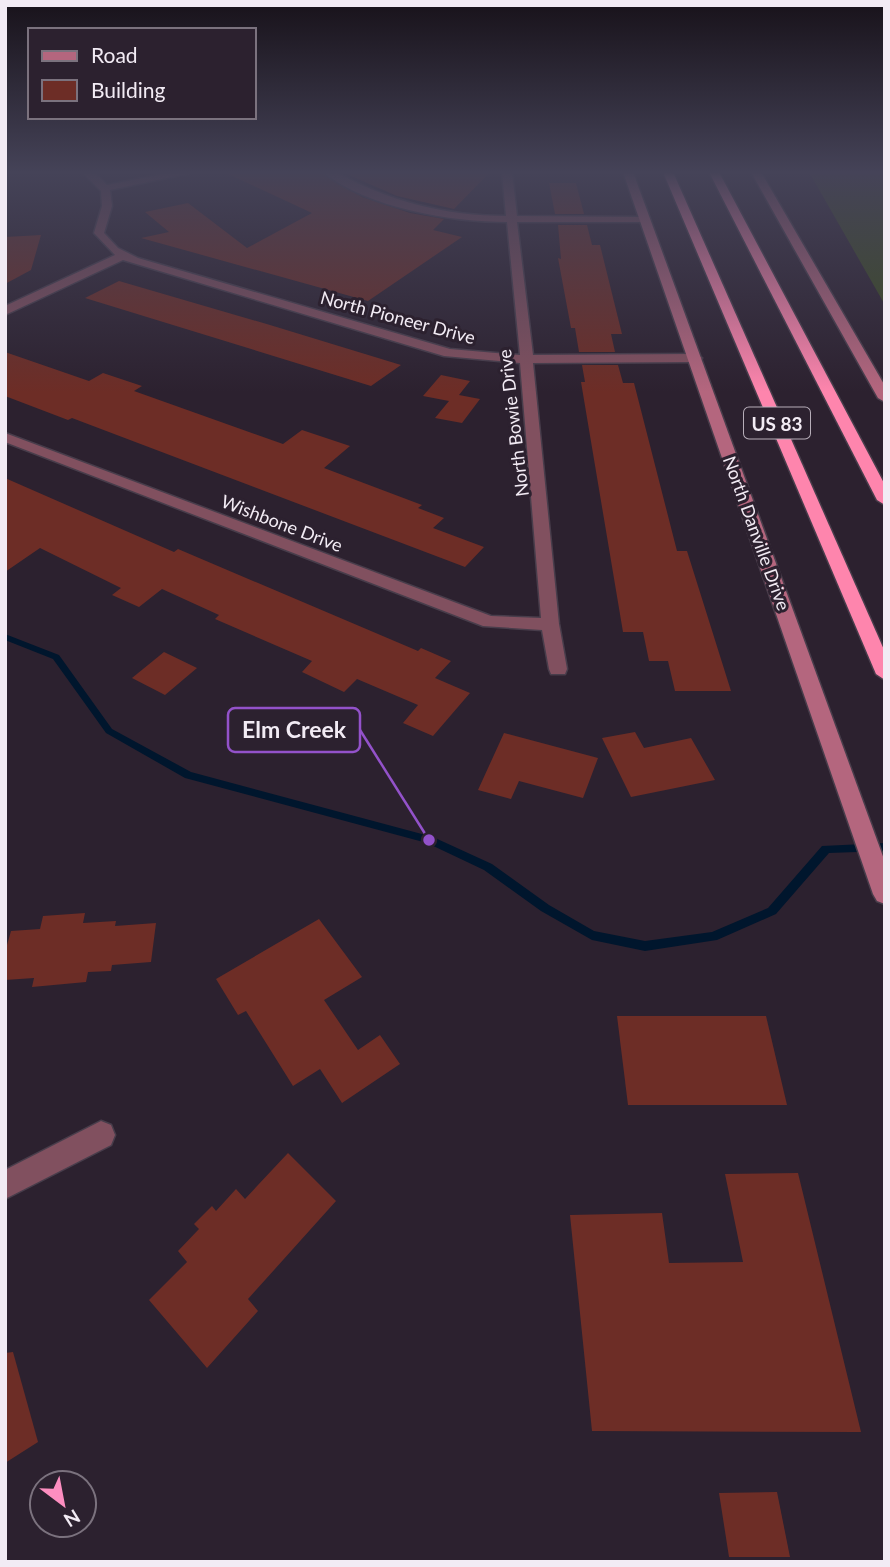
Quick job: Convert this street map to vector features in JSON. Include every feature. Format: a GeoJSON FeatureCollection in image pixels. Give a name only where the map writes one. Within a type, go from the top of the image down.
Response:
{"type":"FeatureCollection","features":[{"type":"Feature","properties":{"kind":"highway","name":"US 83"},"geometry":{"type":"LineString","coordinates":[[700,245],[885,674]]}},
{"type":"Feature","properties":{"kind":"highway","name":"US 83"},"geometry":{"type":"LineString","coordinates":[[752,245],[885,499]]}},
{"type":"Feature","properties":{"kind":"main road","name":"North Danville Drive"},"geometry":{"type":"LineString","coordinates":[[654,245],[885,894]]}},
{"type":"Feature","properties":{"kind":"main road"},"geometry":{"type":"LineString","coordinates":[[798,245],[885,398]]}},
{"type":"Feature","properties":{"kind":"street"},"geometry":{"type":"LineString","coordinates":[[106,245],[122,256]]}},
{"type":"Feature","properties":{"kind":"street","name":"North Bowie Drive"},"geometry":{"type":"LineString","coordinates":[[513,245],[540,489],[550,624],[558,669]]}},
{"type":"Feature","properties":{"kind":"street"},"geometry":{"type":"LineString","coordinates":[[5,311],[122,256]]}},
{"type":"Feature","properties":{"kind":"street","name":"North Pioneer Drive"},"geometry":{"type":"LineString","coordinates":[[122,256],[449,353],[524,359],[695,358]]}},
{"type":"Feature","properties":{"kind":"street","name":"Wishbone Drive"},"geometry":{"type":"LineString","coordinates":[[5,437],[489,622],[550,624]]}},
{"type":"Feature","properties":{"kind":"street"},"geometry":{"type":"LineString","coordinates":[[5,1185],[101,1135]]}},
{"type":"Feature","properties":{"kind":"green space"},"geometry":{"type":"Polygon","coordinates":[[[851,245],[885,245],[885,305],[851,245]]]}},
{"type":"Feature","properties":{"kind":"building"},"geometry":{"type":"Polygon","coordinates":[[[5,245],[38,245],[31,270],[5,284],[5,245]]]}},
{"type":"Feature","properties":{"kind":"building"},"geometry":{"type":"Polygon","coordinates":[[[167,245],[243,245],[247,248],[252,245],[450,245],[368,301],[167,245]]]}},
{"type":"Feature","properties":{"kind":"building"},"geometry":{"type":"Polygon","coordinates":[[[560,245],[600,245],[622,334],[611,334],[615,352],[579,352],[575,328],[571,328],[558,258],[561,259],[560,245]]]}},
{"type":"Feature","properties":{"kind":"building"},"geometry":{"type":"Polygon","coordinates":[[[119,281],[401,365],[371,386],[85,298],[119,281]]]}},
{"type":"Feature","properties":{"kind":"building"},"geometry":{"type":"Polygon","coordinates":[[[5,352],[89,381],[103,373],[142,386],[134,391],[283,444],[302,430],[350,446],[324,468],[422,505],[418,508],[444,518],[433,528],[484,547],[465,567],[72,418],[68,420],[5,396],[5,352]]]}},
{"type":"Feature","properties":{"kind":"building"},"geometry":{"type":"Polygon","coordinates":[[[582,365],[618,365],[623,383],[634,383],[677,551],[687,551],[731,691],[675,691],[668,661],[649,661],[643,632],[623,632],[581,382],[585,382],[582,365]]]}},
{"type":"Feature","properties":{"kind":"building"},"geometry":{"type":"Polygon","coordinates":[[[441,375],[470,381],[459,395],[480,399],[462,423],[435,418],[449,401],[423,396],[441,375]]]}},
{"type":"Feature","properties":{"kind":"building"},"geometry":{"type":"Polygon","coordinates":[[[5,478],[174,552],[178,549],[418,651],[421,648],[451,661],[435,678],[470,693],[433,736],[403,723],[418,705],[357,679],[344,692],[302,672],[312,661],[215,619],[219,615],[162,589],[139,607],[112,595],[121,588],[40,548],[5,572],[5,478]]]}},
{"type":"Feature","properties":{"kind":"building"},"geometry":{"type":"Polygon","coordinates":[[[164,652],[197,668],[165,695],[132,678],[164,652]]]}},
{"type":"Feature","properties":{"kind":"building"},"geometry":{"type":"Polygon","coordinates":[[[635,732],[644,748],[691,738],[715,780],[631,797],[602,738],[635,732]]]}},
{"type":"Feature","properties":{"kind":"building"},"geometry":{"type":"Polygon","coordinates":[[[504,733],[598,758],[583,798],[519,781],[511,799],[478,790],[504,733]]]}},
{"type":"Feature","properties":{"kind":"building"},"geometry":{"type":"Polygon","coordinates":[[[85,913],[83,923],[116,921],[115,926],[156,923],[151,962],[112,965],[111,971],[88,972],[86,982],[32,987],[34,978],[5,980],[5,952],[11,931],[40,929],[43,916],[85,913]]]}},
{"type":"Feature","properties":{"kind":"building"},"geometry":{"type":"Polygon","coordinates":[[[319,919],[362,977],[324,1000],[358,1050],[380,1035],[400,1064],[342,1103],[320,1069],[293,1086],[246,1011],[238,1015],[216,979],[319,919]]]}},
{"type":"Feature","properties":{"kind":"building"},"geometry":{"type":"Polygon","coordinates":[[[617,1016],[766,1016],[787,1105],[628,1105],[617,1016]]]}},
{"type":"Feature","properties":{"kind":"building"},"geometry":{"type":"Polygon","coordinates":[[[288,1153],[336,1201],[248,1299],[258,1311],[207,1368],[149,1300],[187,1262],[178,1251],[199,1229],[194,1224],[212,1206],[216,1211],[236,1189],[245,1199],[288,1153]]]}},
{"type":"Feature","properties":{"kind":"building"},"geometry":{"type":"Polygon","coordinates":[[[798,1173],[861,1432],[592,1431],[570,1215],[662,1213],[669,1263],[743,1262],[725,1174],[798,1173]]]}},
{"type":"Feature","properties":{"kind":"building"},"geometry":{"type":"Polygon","coordinates":[[[13,1352],[38,1442],[5,1463],[5,1353],[13,1352]]]}},
{"type":"Feature","properties":{"kind":"building"},"geometry":{"type":"Polygon","coordinates":[[[777,1492],[790,1557],[729,1557],[719,1493],[777,1492]]]}},
{"type":"Feature","properties":{"kind":"waterway"},"geometry":{"type":"LineString","coordinates":[[5,637],[56,657],[109,731],[188,775],[429,840],[488,867],[545,908],[592,935],[645,946],[713,937],[772,911],[826,849],[885,847]]}},
{"type":"Feature","properties":{"kind":"place","name":"Elm Creek"},"geometry":{"type":"Point","coordinates":[429,840]}}]}
